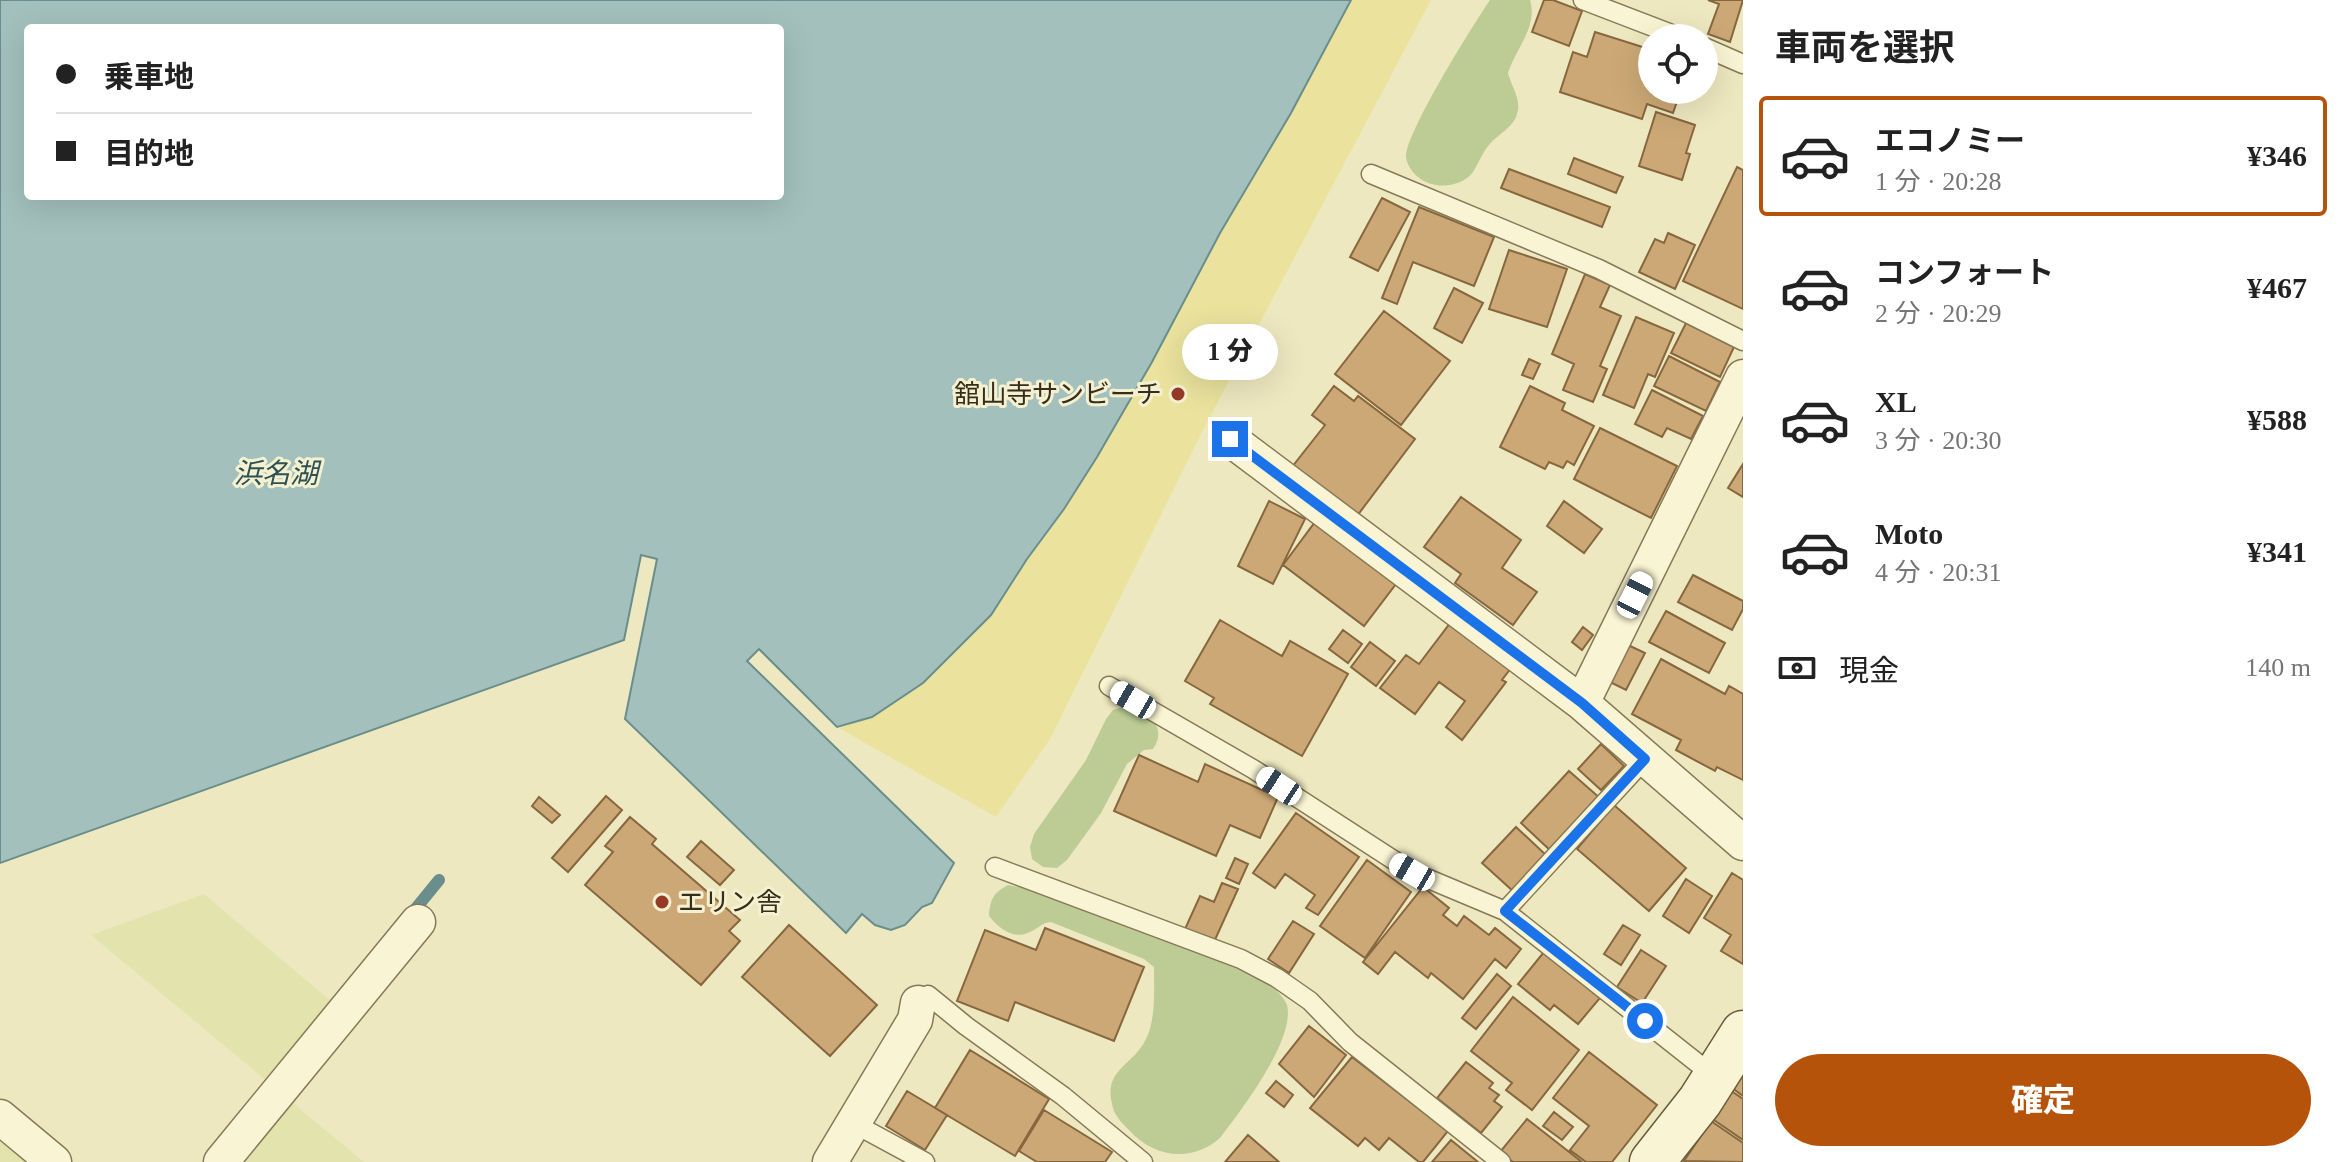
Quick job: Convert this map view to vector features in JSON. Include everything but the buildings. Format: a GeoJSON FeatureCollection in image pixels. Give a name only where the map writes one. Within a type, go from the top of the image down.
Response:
{"type":"FeatureCollection","features":[{"type":"Feature","properties":{"kind":"main road"},"geometry":{"type":"LineString","coordinates":[[1652,1162],[1700,1101],[1743,1033]]}},
{"type":"Feature","properties":{"kind":"street"},"geometry":{"type":"LineString","coordinates":[[1582,703],[1743,377]]}},
{"type":"Feature","properties":{"kind":"street"},"geometry":{"type":"LineString","coordinates":[[1230,439],[1582,703],[1743,843]]}},
{"type":"Feature","properties":{"kind":"street"},"geometry":{"type":"LineString","coordinates":[[221,1162],[418,922]]}},
{"type":"Feature","properties":{"kind":"street"},"geometry":{"type":"LineString","coordinates":[[830,1162],[915,1020],[923,999]]}},
{"type":"Feature","properties":{"kind":"street"},"geometry":{"type":"LineString","coordinates":[[0,1117],[54,1162]]}},
{"type":"Feature","properties":{"kind":"lane"},"geometry":{"type":"LineString","coordinates":[[1583,0],[1646,24]]}},
{"type":"Feature","properties":{"kind":"lane"},"geometry":{"type":"LineString","coordinates":[[1718,53],[1743,64]]}},
{"type":"Feature","properties":{"kind":"lane"},"geometry":{"type":"LineString","coordinates":[[1371,174],[1599,269],[1743,341]]}},
{"type":"Feature","properties":{"kind":"lane"},"geometry":{"type":"LineString","coordinates":[[1109,686],[1253,769],[1412,872],[1505,911],[1715,1077]]}},
{"type":"Feature","properties":{"kind":"lane"},"geometry":{"type":"LineString","coordinates":[[1505,911],[1645,759]]}},
{"type":"Feature","properties":{"kind":"lane"},"geometry":{"type":"LineString","coordinates":[[995,867],[1241,959],[1277,978],[1310,1001],[1350,1042],[1501,1162]]}},
{"type":"Feature","properties":{"kind":"lane"},"geometry":{"type":"LineString","coordinates":[[923,999],[1063,1096],[1143,1162]]}},
{"type":"Feature","properties":{"kind":"lane"},"geometry":{"type":"LineString","coordinates":[[853,1123],[925,1162]]}},
{"type":"Feature","properties":{"kind":"green space"},"geometry":{"type":"Polygon","coordinates":[[[1490,0],[1530,0],[1529,28],[1508,73],[1517,98],[1517,114],[1487,148],[1468,177],[1454,184],[1431,184],[1418,177],[1409,166],[1406,157],[1409,144],[1442,78],[1490,0]]]}},
{"type":"Feature","properties":{"kind":"green space"},"geometry":{"type":"Polygon","coordinates":[[[1125,706],[1147,716],[1157,726],[1157,741],[1153,749],[1144,750],[1127,764],[1101,813],[1067,860],[1057,868],[1043,867],[1032,859],[1030,847],[1034,834],[1086,760],[1106,719],[1113,710],[1125,706]]]}},
{"type":"Feature","properties":{"kind":"green space"},"geometry":{"type":"Polygon","coordinates":[[[1008,885],[1024,888],[1232,965],[1254,974],[1278,992],[1287,1005],[1288,1019],[1283,1036],[1264,1074],[1220,1138],[1209,1146],[1186,1154],[1162,1152],[1139,1140],[1120,1121],[1114,1111],[1111,1086],[1114,1077],[1140,1049],[1149,1031],[1154,1004],[1154,967],[1144,959],[1051,922],[1021,935],[1009,933],[989,916],[991,901],[1008,885]]]}},
{"type":"Feature","properties":{"kind":"green space"},"geometry":{"type":"Polygon","coordinates":[[[204,894],[332,1002],[267,1081],[91,935],[204,894]]]}},
{"type":"Feature","properties":{"kind":"green space"},"geometry":{"type":"Polygon","coordinates":[[[289,1100],[364,1162],[238,1162],[289,1100]]]}},
{"type":"Feature","properties":{"kind":"green space"},"geometry":{"type":"Polygon","coordinates":[[[0,1133],[35,1162],[0,1162],[0,1133]]]}},
{"type":"Feature","properties":{"kind":"sand","name":"舘山寺サンビーチ"},"geometry":{"type":"Polygon","coordinates":[[[1351,0],[1431,0],[1205,426],[1050,739],[996,817],[837,727],[872,717],[923,683],[991,615],[1097,457],[1152,362],[1220,233],[1291,113],[1351,0]]]}},
{"type":"Feature","properties":{"kind":"water","name":"浜名湖"},"geometry":{"type":"Polygon","coordinates":[[[0,0],[1351,0],[1291,113],[1220,233],[1152,362],[1097,457],[991,615],[923,683],[872,717],[837,727],[759,649],[747,661],[954,863],[932,903],[922,907],[905,925],[891,930],[875,925],[862,914],[846,933],[625,719],[657,559],[641,555],[624,640],[0,863],[0,0]]]}},
{"type":"Feature","properties":{"kind":"waterway"},"geometry":{"type":"LineString","coordinates":[[408,918],[439,880]]}},
{"type":"Feature","properties":{"kind":"place","name":"舘山寺サンビーチ"},"geometry":{"type":"Point","coordinates":[1178,394]}},
{"type":"Feature","properties":{"kind":"place","name":"エリン舎"},"geometry":{"type":"Point","coordinates":[662,902]}},
{"type":"Feature","properties":{"kind":"route"},"geometry":{"type":"LineString","coordinates":[[1230,439],[1582,703],[1645,759],[1505,911],[1645,1021]]}}]}
